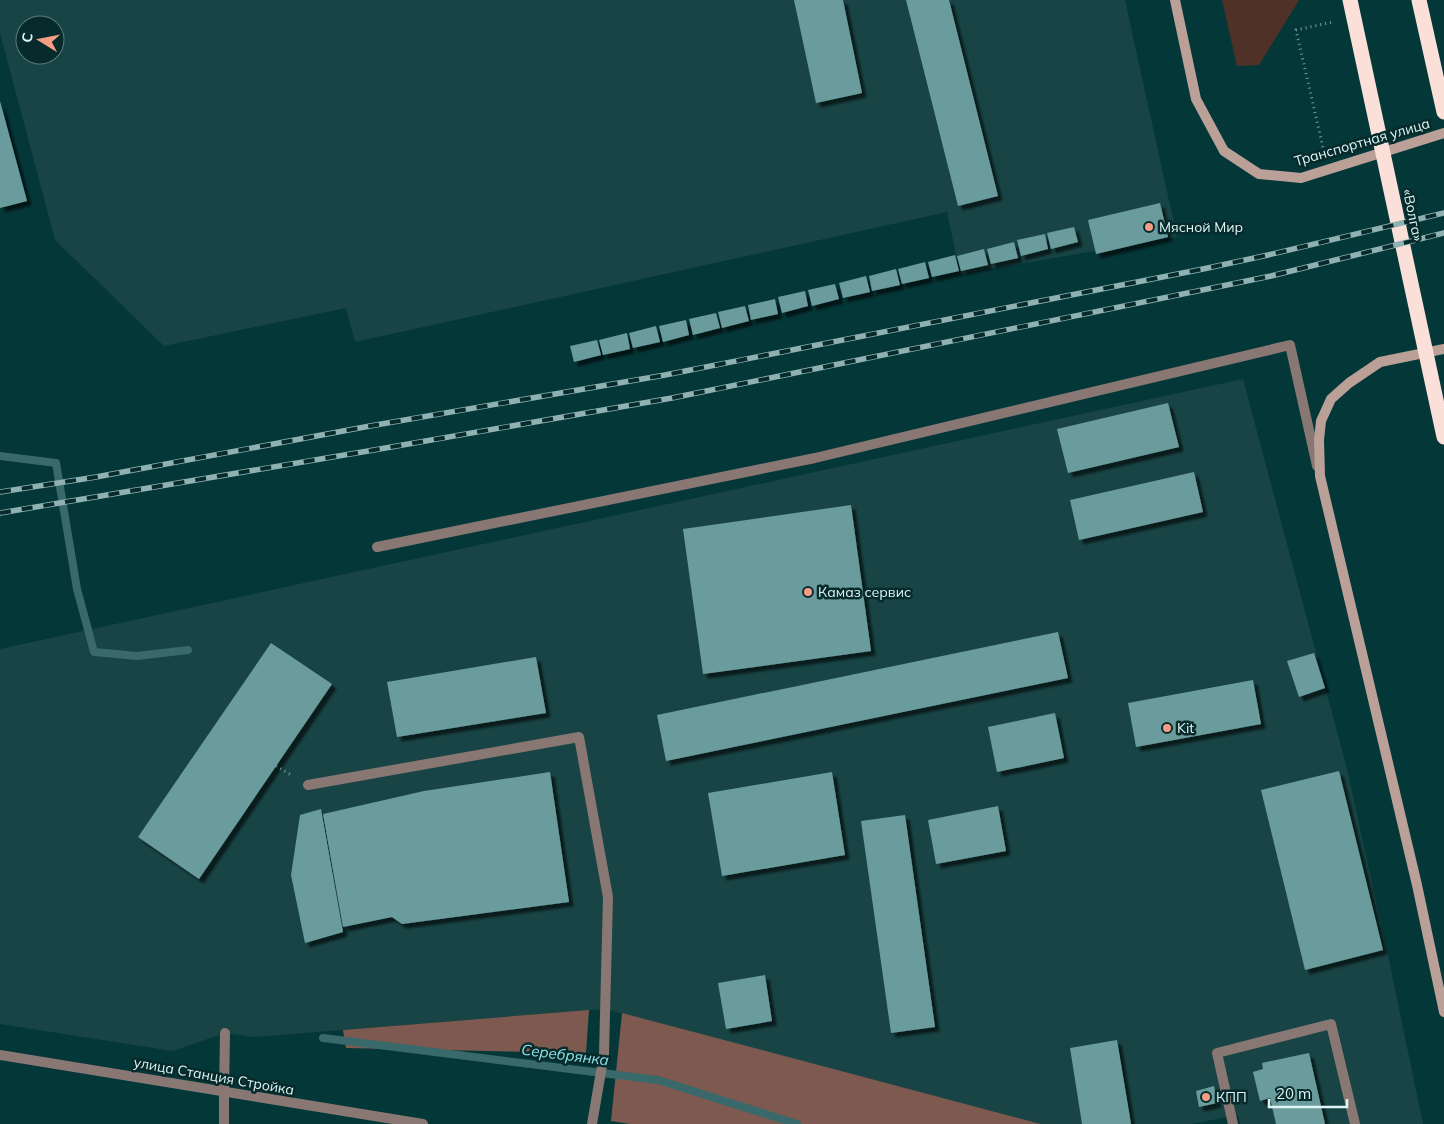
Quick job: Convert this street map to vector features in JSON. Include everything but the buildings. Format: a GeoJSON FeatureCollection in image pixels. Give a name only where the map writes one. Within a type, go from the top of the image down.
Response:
{"type":"FeatureCollection","features":[{"type":"Feature","properties":{"kind":"highway","name":"«Волга»"},"geometry":{"type":"LineString","coordinates":[[1350,0],[1444,437]]}},
{"type":"Feature","properties":{"kind":"highway"},"geometry":{"type":"LineString","coordinates":[[1420,1],[1444,112]]}},
{"type":"Feature","properties":{"kind":"street","name":"Транспортная улица"},"geometry":{"type":"LineString","coordinates":[[1175,0],[1196,99],[1224,152],[1258,174],[1301,178],[1444,133]]}},
{"type":"Feature","properties":{"kind":"street"},"geometry":{"type":"LineString","coordinates":[[377,547],[815,458],[1290,344],[1417,885],[1444,1012]]}},
{"type":"Feature","properties":{"kind":"street"},"geometry":{"type":"LineString","coordinates":[[1320,476],[1318,440],[1321,421],[1331,399],[1349,383],[1380,362],[1444,349]]}},
{"type":"Feature","properties":{"kind":"street"},"geometry":{"type":"LineString","coordinates":[[308,785],[579,737],[608,897],[604,1054],[592,1124]]}},
{"type":"Feature","properties":{"kind":"street"},"geometry":{"type":"LineString","coordinates":[[1232,1124],[1217,1053],[1331,1024],[1354,1124]]}},
{"type":"Feature","properties":{"kind":"street"},"geometry":{"type":"LineString","coordinates":[[224,1124],[225,1033]]}},
{"type":"Feature","properties":{"kind":"street","name":"улица Станция Стройка"},"geometry":{"type":"LineString","coordinates":[[0,1055],[423,1124]]}},
{"type":"Feature","properties":{"kind":"path"},"geometry":{"type":"LineString","coordinates":[[1328,169],[1296,30],[1353,17]]}},
{"type":"Feature","properties":{"kind":"shaded area"},"geometry":{"type":"Polygon","coordinates":[[[0,0],[1125,0],[1177,237],[960,274],[947,212],[355,342],[346,308],[164,346],[55,240],[0,33],[0,0]]]}},
{"type":"Feature","properties":{"kind":"shaded area"},"geometry":{"type":"Polygon","coordinates":[[[1222,0],[1299,0],[1259,65],[1237,66],[1222,0]]]}},
{"type":"Feature","properties":{"kind":"shaded area"},"geometry":{"type":"Polygon","coordinates":[[[1243,379],[1346,765],[1423,1124],[1240,1124],[1238,1115],[1191,1124],[1041,1124],[605,1009],[254,1037],[225,1033],[173,1051],[0,1024],[0,649],[1243,379]]]}},
{"type":"Feature","properties":{"kind":"shaded area"},"geometry":{"type":"Polygon","coordinates":[[[589,1010],[586,1053],[346,1048],[343,1030],[589,1010]]]}},
{"type":"Feature","properties":{"kind":"shaded area"},"geometry":{"type":"Polygon","coordinates":[[[622,1013],[1041,1124],[630,1124],[611,1121],[622,1013]]]}},
{"type":"Feature","properties":{"kind":"waterway"},"geometry":{"type":"LineString","coordinates":[[0,456],[56,463],[77,589],[94,652],[137,656],[188,650]]}},
{"type":"Feature","properties":{"kind":"waterway","name":"Серебрянка"},"geometry":{"type":"LineString","coordinates":[[323,1038],[658,1080],[797,1124]]}},
{"type":"Feature","properties":{"kind":"railway"},"geometry":{"type":"LineString","coordinates":[[0,492],[96,477],[370,426],[665,375],[1203,269],[1444,213]]}},
{"type":"Feature","properties":{"kind":"railway"},"geometry":{"type":"LineString","coordinates":[[0,513],[672,398],[1271,276],[1444,233]]}},
{"type":"Feature","properties":{"kind":"place","name":"Мясной Мир"},"geometry":{"type":"Point","coordinates":[1149,227]}},
{"type":"Feature","properties":{"kind":"place","name":"Камаз сервис"},"geometry":{"type":"Point","coordinates":[808,592]}},
{"type":"Feature","properties":{"kind":"place","name":"Kit"},"geometry":{"type":"Point","coordinates":[1167,728]}},
{"type":"Feature","properties":{"kind":"place","name":"КПП"},"geometry":{"type":"Point","coordinates":[1206,1097]}}]}
